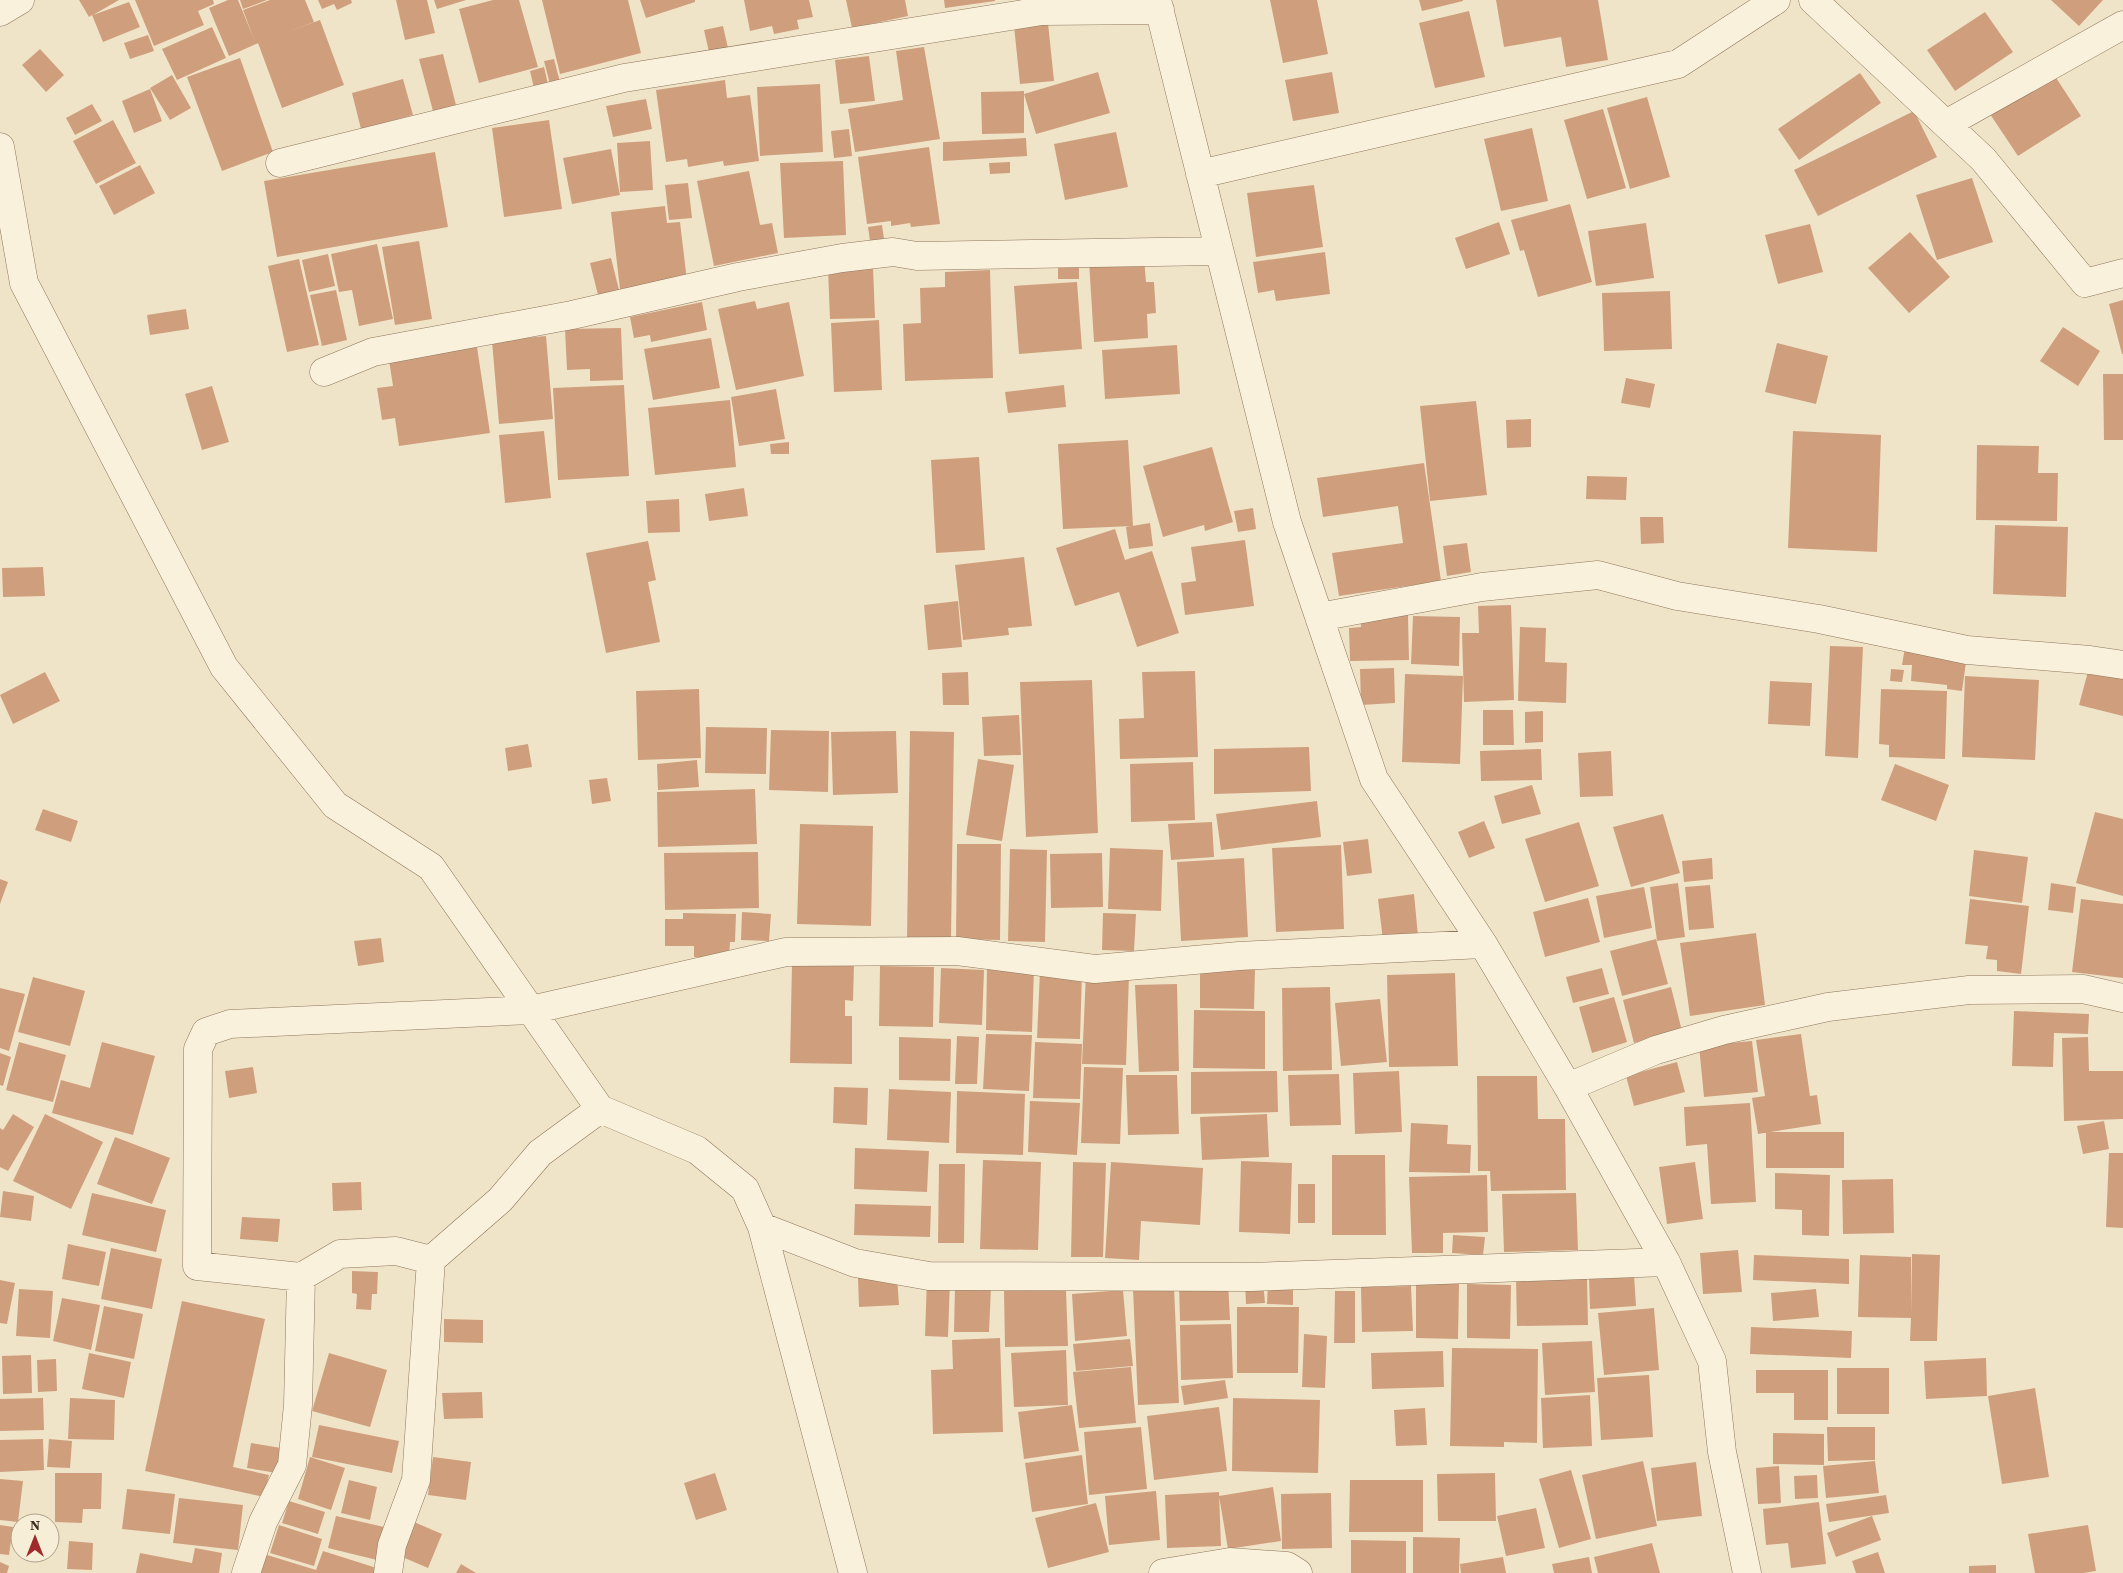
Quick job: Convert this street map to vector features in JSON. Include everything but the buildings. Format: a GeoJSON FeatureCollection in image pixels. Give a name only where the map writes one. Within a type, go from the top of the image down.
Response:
{"type":"FeatureCollection","features":[{"type":"Feature","properties":{"kind":"street"},"geometry":{"type":"LineString","coordinates":[[0,12],[20,0]]}},
{"type":"Feature","properties":{"kind":"street"},"geometry":{"type":"LineString","coordinates":[[1200,174],[1678,64],[1776,0]]}},
{"type":"Feature","properties":{"kind":"street"},"geometry":{"type":"LineString","coordinates":[[1813,0],[1983,159],[2085,283],[2123,273]]}},
{"type":"Feature","properties":{"kind":"street"},"geometry":{"type":"LineString","coordinates":[[280,163],[624,78],[1042,11],[1158,5],[1287,522],[1374,779],[1483,944],[1568,1087],[1666,1262],[1712,1361],[1722,1452],[1747,1573]]}},
{"type":"Feature","properties":{"kind":"street"},"geometry":{"type":"LineString","coordinates":[[1946,124],[2123,25]]}},
{"type":"Feature","properties":{"kind":"street"},"geometry":{"type":"LineString","coordinates":[[0,147],[12,281],[224,667],[335,805],[431,867],[600,1109],[697,1150],[745,1189],[762,1226],[853,1573]]}},
{"type":"Feature","properties":{"kind":"street"},"geometry":{"type":"LineString","coordinates":[[324,372],[373,352],[572,315],[738,278],[842,258],[893,252],[917,256],[1218,250]]}},
{"type":"Feature","properties":{"kind":"street"},"geometry":{"type":"LineString","coordinates":[[1319,617],[1482,587],[1598,575],[1676,596],[1819,619],[1967,650],[2090,660],[2123,665]]}},
{"type":"Feature","properties":{"kind":"street"},"geometry":{"type":"LineString","coordinates":[[431,1260],[396,1251],[340,1254],[302,1277],[197,1266],[198,1049],[206,1032],[230,1024],[531,1010],[786,952],[957,951],[1095,969],[1239,956],[1483,944]]}},
{"type":"Feature","properties":{"kind":"street"},"geometry":{"type":"LineString","coordinates":[[1568,1087],[1656,1050],[1724,1030],[1828,1007],[1969,990],[2083,989],[2123,998]]}},
{"type":"Feature","properties":{"kind":"street"},"geometry":{"type":"LineString","coordinates":[[388,1573],[392,1545],[416,1480],[431,1260],[500,1200],[540,1153],[600,1109]]}},
{"type":"Feature","properties":{"kind":"street"},"geometry":{"type":"LineString","coordinates":[[762,1226],[856,1263],[929,1276],[1251,1276],[1666,1262]]}},
{"type":"Feature","properties":{"kind":"street"},"geometry":{"type":"LineString","coordinates":[[246,1573],[263,1522],[292,1465],[298,1405],[302,1277]]}},
{"type":"Feature","properties":{"kind":"street"},"geometry":{"type":"LineString","coordinates":[[1164,1573],[1230,1562],[1287,1566],[1298,1573]]}}]}
